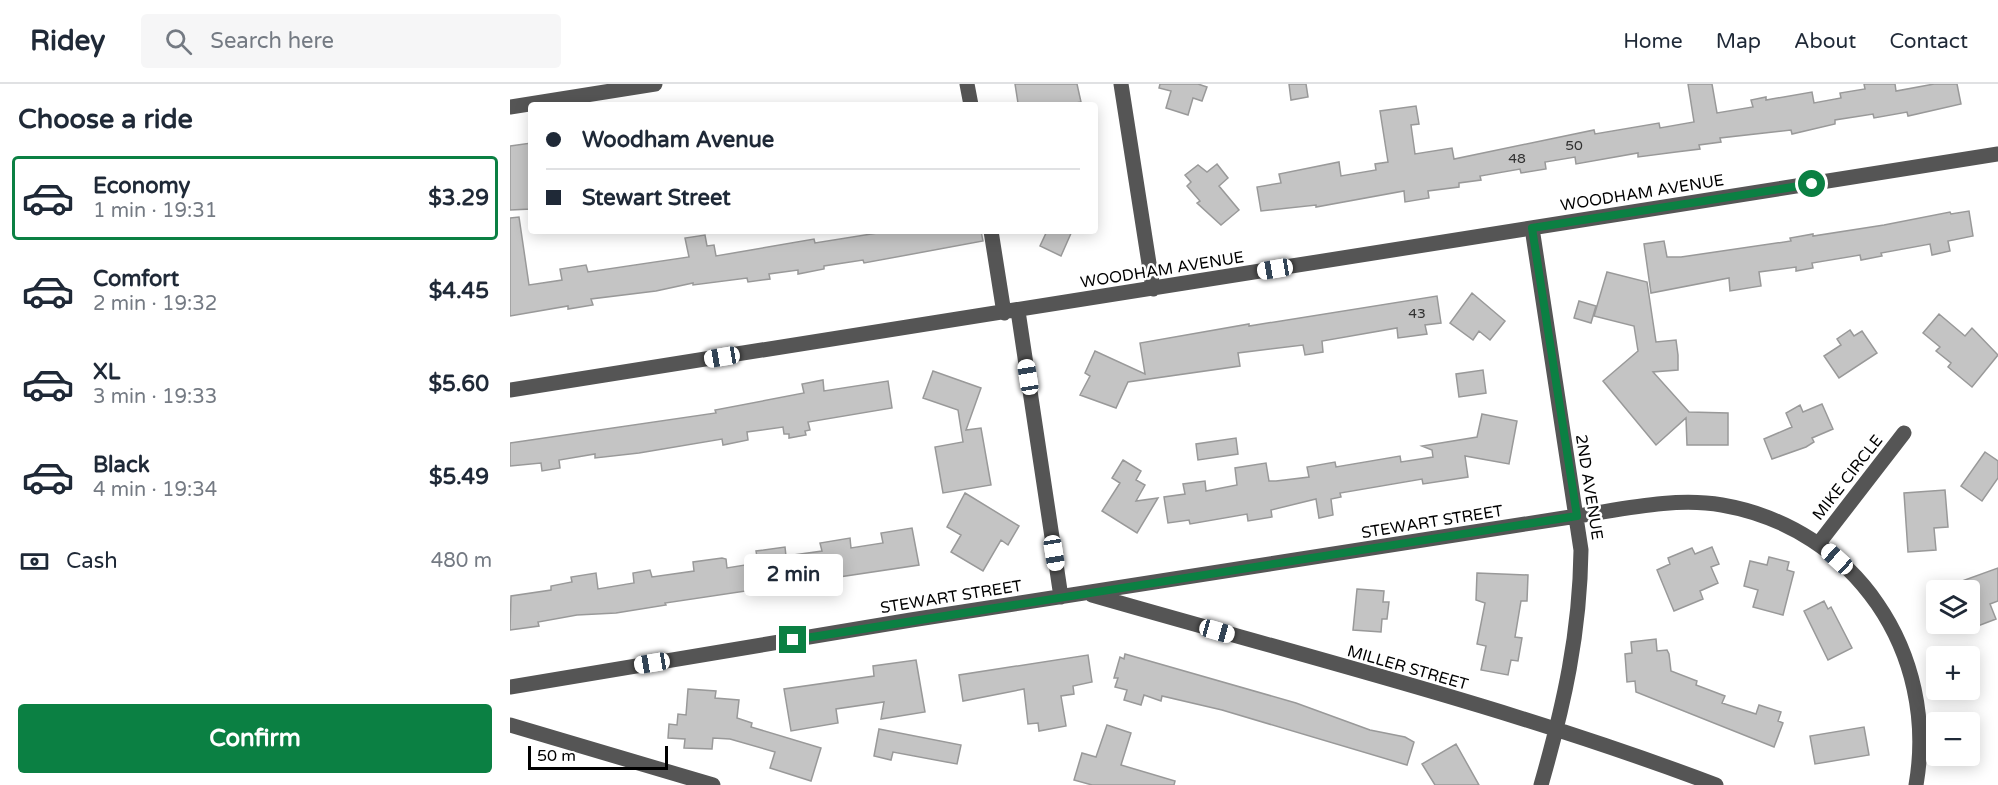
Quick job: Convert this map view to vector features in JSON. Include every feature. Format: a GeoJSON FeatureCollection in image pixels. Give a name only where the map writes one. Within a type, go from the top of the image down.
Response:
{"type":"FeatureCollection","features":[{"type":"Feature","properties":{"kind":"street"},"geometry":{"type":"LineString","coordinates":[[536,102],[655,84]]}},
{"type":"Feature","properties":{"kind":"street"},"geometry":{"type":"LineString","coordinates":[[967,84],[970,102]]}},
{"type":"Feature","properties":{"kind":"street"},"geometry":{"type":"LineString","coordinates":[[1121,84],[1153,289]]}},
{"type":"Feature","properties":{"kind":"street"},"geometry":{"type":"LineString","coordinates":[[510,106],[528,103]]}},
{"type":"Feature","properties":{"kind":"street","name":"WOODHAM AVENUE"},"geometry":{"type":"LineString","coordinates":[[510,390],[1998,154]]}},
{"type":"Feature","properties":{"kind":"street","name":"2ND AVENUE"},"geometry":{"type":"LineString","coordinates":[[1532,228],[1581,550],[1581,597],[1570,677],[1541,785]]}},
{"type":"Feature","properties":{"kind":"street"},"geometry":{"type":"LineString","coordinates":[[992,234],[1011,312],[1061,597]]}},
{"type":"Feature","properties":{"kind":"street","name":"MIKE CIRCLE"},"geometry":{"type":"LineString","coordinates":[[1819,543],[1904,434]]}},
{"type":"Feature","properties":{"kind":"street","name":"STEWART STREET"},"geometry":{"type":"LineString","coordinates":[[510,687],[1577,516],[1661,504],[1720,505],[1774,520],[1819,543],[1871,594],[1901,646],[1918,707],[1920,745],[1916,785]]}},
{"type":"Feature","properties":{"kind":"street","name":"MILLER STREET"},"geometry":{"type":"LineString","coordinates":[[1086,593],[1556,730],[1656,762],[1716,785]]}},
{"type":"Feature","properties":{"kind":"street"},"geometry":{"type":"LineString","coordinates":[[510,725],[713,785]]}},
{"type":"Feature","properties":{"kind":"building"},"geometry":{"type":"Polygon","coordinates":[[[1015,84],[1077,84],[1081,102],[1018,102],[1015,84]]]}},
{"type":"Feature","properties":{"kind":"building"},"geometry":{"type":"Polygon","coordinates":[[[1160,84],[1198,84],[1207,87],[1202,101],[1193,98],[1188,115],[1166,108],[1171,91],[1159,88],[1160,84]]]}},
{"type":"Feature","properties":{"kind":"building"},"geometry":{"type":"Polygon","coordinates":[[[1289,84],[1306,84],[1308,97],[1291,100],[1289,84]]]}},
{"type":"Feature","properties":{"kind":"building"},"geometry":{"type":"Polygon","coordinates":[[[1688,84],[1712,84],[1717,113],[1753,107],[1751,100],[1766,97],[1766,100],[1812,92],[1814,103],[1841,98],[1840,93],[1865,89],[1864,84],[1895,84],[1896,91],[1934,84],[1957,84],[1961,104],[1908,116],[1907,112],[1874,118],[1873,114],[1835,120],[1835,124],[1792,134],[1791,130],[1720,138],[1721,142],[1699,145],[1700,149],[1638,157],[1638,153],[1576,164],[1575,157],[1545,162],[1546,169],[1521,173],[1520,169],[1480,176],[1481,180],[1459,183],[1459,187],[1428,191],[1429,198],[1405,202],[1404,191],[1316,207],[1316,205],[1261,211],[1257,187],[1281,183],[1279,174],[1339,162],[1341,176],[1376,170],[1375,164],[1388,162],[1380,111],[1416,106],[1419,124],[1411,125],[1415,154],[1452,148],[1454,159],[1594,130],[1595,134],[1659,123],[1660,128],[1694,122],[1688,84]]]}},
{"type":"Feature","properties":{"kind":"building"},"geometry":{"type":"Polygon","coordinates":[[[528,143],[528,209],[510,210],[510,146],[528,143]]]}},
{"type":"Feature","properties":{"kind":"building"},"geometry":{"type":"Polygon","coordinates":[[[1217,164],[1228,178],[1219,186],[1239,210],[1221,225],[1197,203],[1200,201],[1187,186],[1191,182],[1185,175],[1198,165],[1207,172],[1217,164]]]}},
{"type":"Feature","properties":{"kind":"building"},"geometry":{"type":"Polygon","coordinates":[[[1969,211],[1973,236],[1948,241],[1950,251],[1932,255],[1930,244],[1881,253],[1882,256],[1861,260],[1860,255],[1812,263],[1813,268],[1796,271],[1796,267],[1759,272],[1761,286],[1730,291],[1729,278],[1651,293],[1644,244],[1664,241],[1667,257],[1681,257],[1791,241],[1790,238],[1884,225],[1950,212],[1951,214],[1969,211]]]}},
{"type":"Feature","properties":{"kind":"building"},"geometry":{"type":"Polygon","coordinates":[[[519,217],[529,285],[562,280],[560,269],[586,265],[588,272],[689,257],[685,238],[705,235],[707,246],[714,245],[716,256],[814,239],[815,243],[871,234],[982,234],[983,241],[864,263],[863,260],[824,266],[824,269],[798,274],[798,270],[769,274],[770,279],[748,282],[747,278],[693,285],[693,283],[656,291],[591,299],[593,305],[568,309],[568,306],[510,316],[510,218],[519,217]]]}},
{"type":"Feature","properties":{"kind":"building"},"geometry":{"type":"Polygon","coordinates":[[[1046,234],[1071,234],[1061,256],[1040,246],[1046,234]]]}},
{"type":"Feature","properties":{"kind":"building"},"geometry":{"type":"Polygon","coordinates":[[[1607,272],[1647,282],[1656,342],[1676,340],[1678,355],[1678,370],[1653,372],[1689,412],[1728,413],[1728,445],[1687,445],[1686,418],[1656,445],[1603,381],[1638,351],[1634,326],[1594,316],[1607,272]]]}},
{"type":"Feature","properties":{"kind":"building"},"geometry":{"type":"Polygon","coordinates":[[[1472,293],[1505,321],[1490,340],[1479,331],[1473,340],[1450,323],[1472,293]]]}},
{"type":"Feature","properties":{"kind":"building"},"geometry":{"type":"Polygon","coordinates":[[[1437,296],[1441,323],[1425,325],[1427,334],[1398,338],[1397,328],[1322,341],[1323,352],[1305,355],[1303,345],[1238,353],[1240,366],[1128,382],[1116,408],[1080,395],[1090,376],[1085,373],[1095,351],[1145,374],[1140,343],[1437,296]]]}},
{"type":"Feature","properties":{"kind":"building"},"geometry":{"type":"Polygon","coordinates":[[[1579,301],[1596,306],[1591,323],[1574,318],[1579,301]]]}},
{"type":"Feature","properties":{"kind":"building"},"geometry":{"type":"Polygon","coordinates":[[[1939,314],[1965,336],[1972,328],[1998,355],[1972,387],[1948,367],[1951,363],[1936,351],[1940,347],[1923,333],[1939,314]]]}},
{"type":"Feature","properties":{"kind":"building"},"geometry":{"type":"Polygon","coordinates":[[[1850,330],[1854,336],[1862,331],[1877,353],[1839,378],[1824,356],[1841,345],[1837,339],[1850,330]]]}},
{"type":"Feature","properties":{"kind":"building"},"geometry":{"type":"Polygon","coordinates":[[[1483,370],[1486,393],[1459,397],[1456,374],[1483,370]]]}},
{"type":"Feature","properties":{"kind":"building"},"geometry":{"type":"Polygon","coordinates":[[[933,371],[981,388],[966,430],[981,428],[991,485],[943,493],[935,447],[963,442],[958,410],[923,398],[933,371]]]}},
{"type":"Feature","properties":{"kind":"building"},"geometry":{"type":"Polygon","coordinates":[[[823,380],[824,391],[888,381],[892,408],[808,422],[810,430],[805,431],[806,435],[789,438],[789,434],[784,434],[783,427],[747,432],[748,440],[723,445],[722,439],[639,453],[595,458],[595,454],[559,460],[560,468],[542,471],[541,463],[510,466],[510,443],[716,413],[715,410],[804,393],[802,384],[823,380]]]}},
{"type":"Feature","properties":{"kind":"building"},"geometry":{"type":"Polygon","coordinates":[[[1822,404],[1833,429],[1812,438],[1814,442],[1806,447],[1772,459],[1764,439],[1792,427],[1786,413],[1800,405],[1803,412],[1822,404]]]}},
{"type":"Feature","properties":{"kind":"building"},"geometry":{"type":"Polygon","coordinates":[[[1482,414],[1517,421],[1509,464],[1465,456],[1468,477],[1423,484],[1422,479],[1340,493],[1341,497],[1331,499],[1333,515],[1319,518],[1316,499],[1271,510],[1272,517],[1248,521],[1247,514],[1190,524],[1189,520],[1168,523],[1164,497],[1185,494],[1183,484],[1205,481],[1206,491],[1237,485],[1235,468],[1266,463],[1269,481],[1276,481],[1309,477],[1307,467],[1335,462],[1336,467],[1400,456],[1401,462],[1433,457],[1432,450],[1422,446],[1477,437],[1482,414]]]}},
{"type":"Feature","properties":{"kind":"building"},"geometry":{"type":"Polygon","coordinates":[[[1236,438],[1238,454],[1198,460],[1196,444],[1236,438]]]}},
{"type":"Feature","properties":{"kind":"building"},"geometry":{"type":"Polygon","coordinates":[[[1985,452],[1998,461],[1998,478],[1982,501],[1961,486],[1985,452]]]}},
{"type":"Feature","properties":{"kind":"building"},"geometry":{"type":"Polygon","coordinates":[[[1123,460],[1141,471],[1136,480],[1145,485],[1136,501],[1158,498],[1137,533],[1102,511],[1120,483],[1112,478],[1123,460]]]}},
{"type":"Feature","properties":{"kind":"building"},"geometry":{"type":"Polygon","coordinates":[[[1945,490],[1948,527],[1934,528],[1936,550],[1908,552],[1904,493],[1945,490]]]}},
{"type":"Feature","properties":{"kind":"building"},"geometry":{"type":"Polygon","coordinates":[[[965,493],[1019,526],[1008,545],[1001,540],[983,571],[951,552],[961,535],[947,527],[965,493]]]}},
{"type":"Feature","properties":{"kind":"building"},"geometry":{"type":"Polygon","coordinates":[[[912,528],[919,565],[665,603],[666,605],[616,613],[577,615],[538,622],[539,626],[510,630],[511,596],[551,590],[551,586],[572,582],[571,577],[596,573],[598,589],[634,583],[633,573],[650,570],[652,577],[694,571],[693,562],[722,558],[726,559],[727,568],[758,563],[756,551],[785,547],[786,556],[822,551],[820,543],[850,538],[851,548],[883,543],[881,533],[912,528]]]}},
{"type":"Feature","properties":{"kind":"building"},"geometry":{"type":"Polygon","coordinates":[[[1712,547],[1719,564],[1711,567],[1718,583],[1700,591],[1703,599],[1674,611],[1657,570],[1670,564],[1668,558],[1692,548],[1695,554],[1712,547]]]}},
{"type":"Feature","properties":{"kind":"building"},"geometry":{"type":"Polygon","coordinates":[[[1769,557],[1789,562],[1787,570],[1794,572],[1783,615],[1753,607],[1758,590],[1744,586],[1750,561],[1767,565],[1769,557]]]}},
{"type":"Feature","properties":{"kind":"building"},"geometry":{"type":"Polygon","coordinates":[[[1998,568],[1998,601],[1990,604],[1996,619],[1980,625],[1980,580],[1965,580],[1998,568]]]}},
{"type":"Feature","properties":{"kind":"building"},"geometry":{"type":"Polygon","coordinates":[[[1477,573],[1528,575],[1527,601],[1521,601],[1515,637],[1522,638],[1518,661],[1511,660],[1508,675],[1481,670],[1486,646],[1477,644],[1485,603],[1476,600],[1477,573]]]}},
{"type":"Feature","properties":{"kind":"building"},"geometry":{"type":"Polygon","coordinates":[[[1357,589],[1384,591],[1383,602],[1389,602],[1387,619],[1382,619],[1381,632],[1353,630],[1357,589]]]}},
{"type":"Feature","properties":{"kind":"building"},"geometry":{"type":"Polygon","coordinates":[[[1824,601],[1828,609],[1831,607],[1852,648],[1828,660],[1804,611],[1824,601]]]}},
{"type":"Feature","properties":{"kind":"building"},"geometry":{"type":"Polygon","coordinates":[[[1656,639],[1657,651],[1667,650],[1669,654],[1671,671],[1697,681],[1696,685],[1725,696],[1722,703],[1756,714],[1759,705],[1781,712],[1778,721],[1783,723],[1774,747],[1636,692],[1635,681],[1627,682],[1625,654],[1632,653],[1631,642],[1656,639]]]}},
{"type":"Feature","properties":{"kind":"building"},"geometry":{"type":"Polygon","coordinates":[[[1125,654],[1296,703],[1370,730],[1405,737],[1414,742],[1407,765],[1222,710],[1162,696],[1161,701],[1144,695],[1141,705],[1124,700],[1127,690],[1115,687],[1118,678],[1114,678],[1120,657],[1124,659],[1125,654]]]}},
{"type":"Feature","properties":{"kind":"building"},"geometry":{"type":"Polygon","coordinates":[[[1088,655],[1092,682],[1073,686],[1074,694],[1061,696],[1066,726],[1039,731],[1038,723],[1028,724],[1024,689],[963,701],[959,675],[1088,655]]]}},
{"type":"Feature","properties":{"kind":"building"},"geometry":{"type":"Polygon","coordinates":[[[916,660],[925,712],[881,719],[884,702],[836,709],[838,723],[791,731],[784,689],[874,676],[873,666],[916,660]]]}},
{"type":"Feature","properties":{"kind":"building"},"geometry":{"type":"Polygon","coordinates":[[[688,689],[716,691],[715,698],[739,700],[737,718],[752,723],[751,727],[821,748],[811,781],[770,768],[775,752],[730,739],[713,738],[712,749],[684,748],[685,739],[668,738],[669,724],[677,725],[678,714],[686,715],[688,689]]]}},
{"type":"Feature","properties":{"kind":"building"},"geometry":{"type":"Polygon","coordinates":[[[1107,725],[1131,733],[1121,765],[1175,781],[1174,785],[1092,785],[1074,780],[1082,753],[1096,757],[1107,725]]]}},
{"type":"Feature","properties":{"kind":"building"},"geometry":{"type":"Polygon","coordinates":[[[1864,727],[1869,755],[1815,764],[1810,736],[1864,727]]]}},
{"type":"Feature","properties":{"kind":"building"},"geometry":{"type":"Polygon","coordinates":[[[879,729],[961,745],[957,764],[893,752],[891,760],[874,756],[879,729]]]}},
{"type":"Feature","properties":{"kind":"building"},"geometry":{"type":"Polygon","coordinates":[[[1456,744],[1479,785],[1435,785],[1422,764],[1456,744]]]}},
{"type":"Feature","properties":{"kind":"route"},"geometry":{"type":"LineString","coordinates":[[793,640],[1577,516],[1532,228],[1812,184]]}}]}
